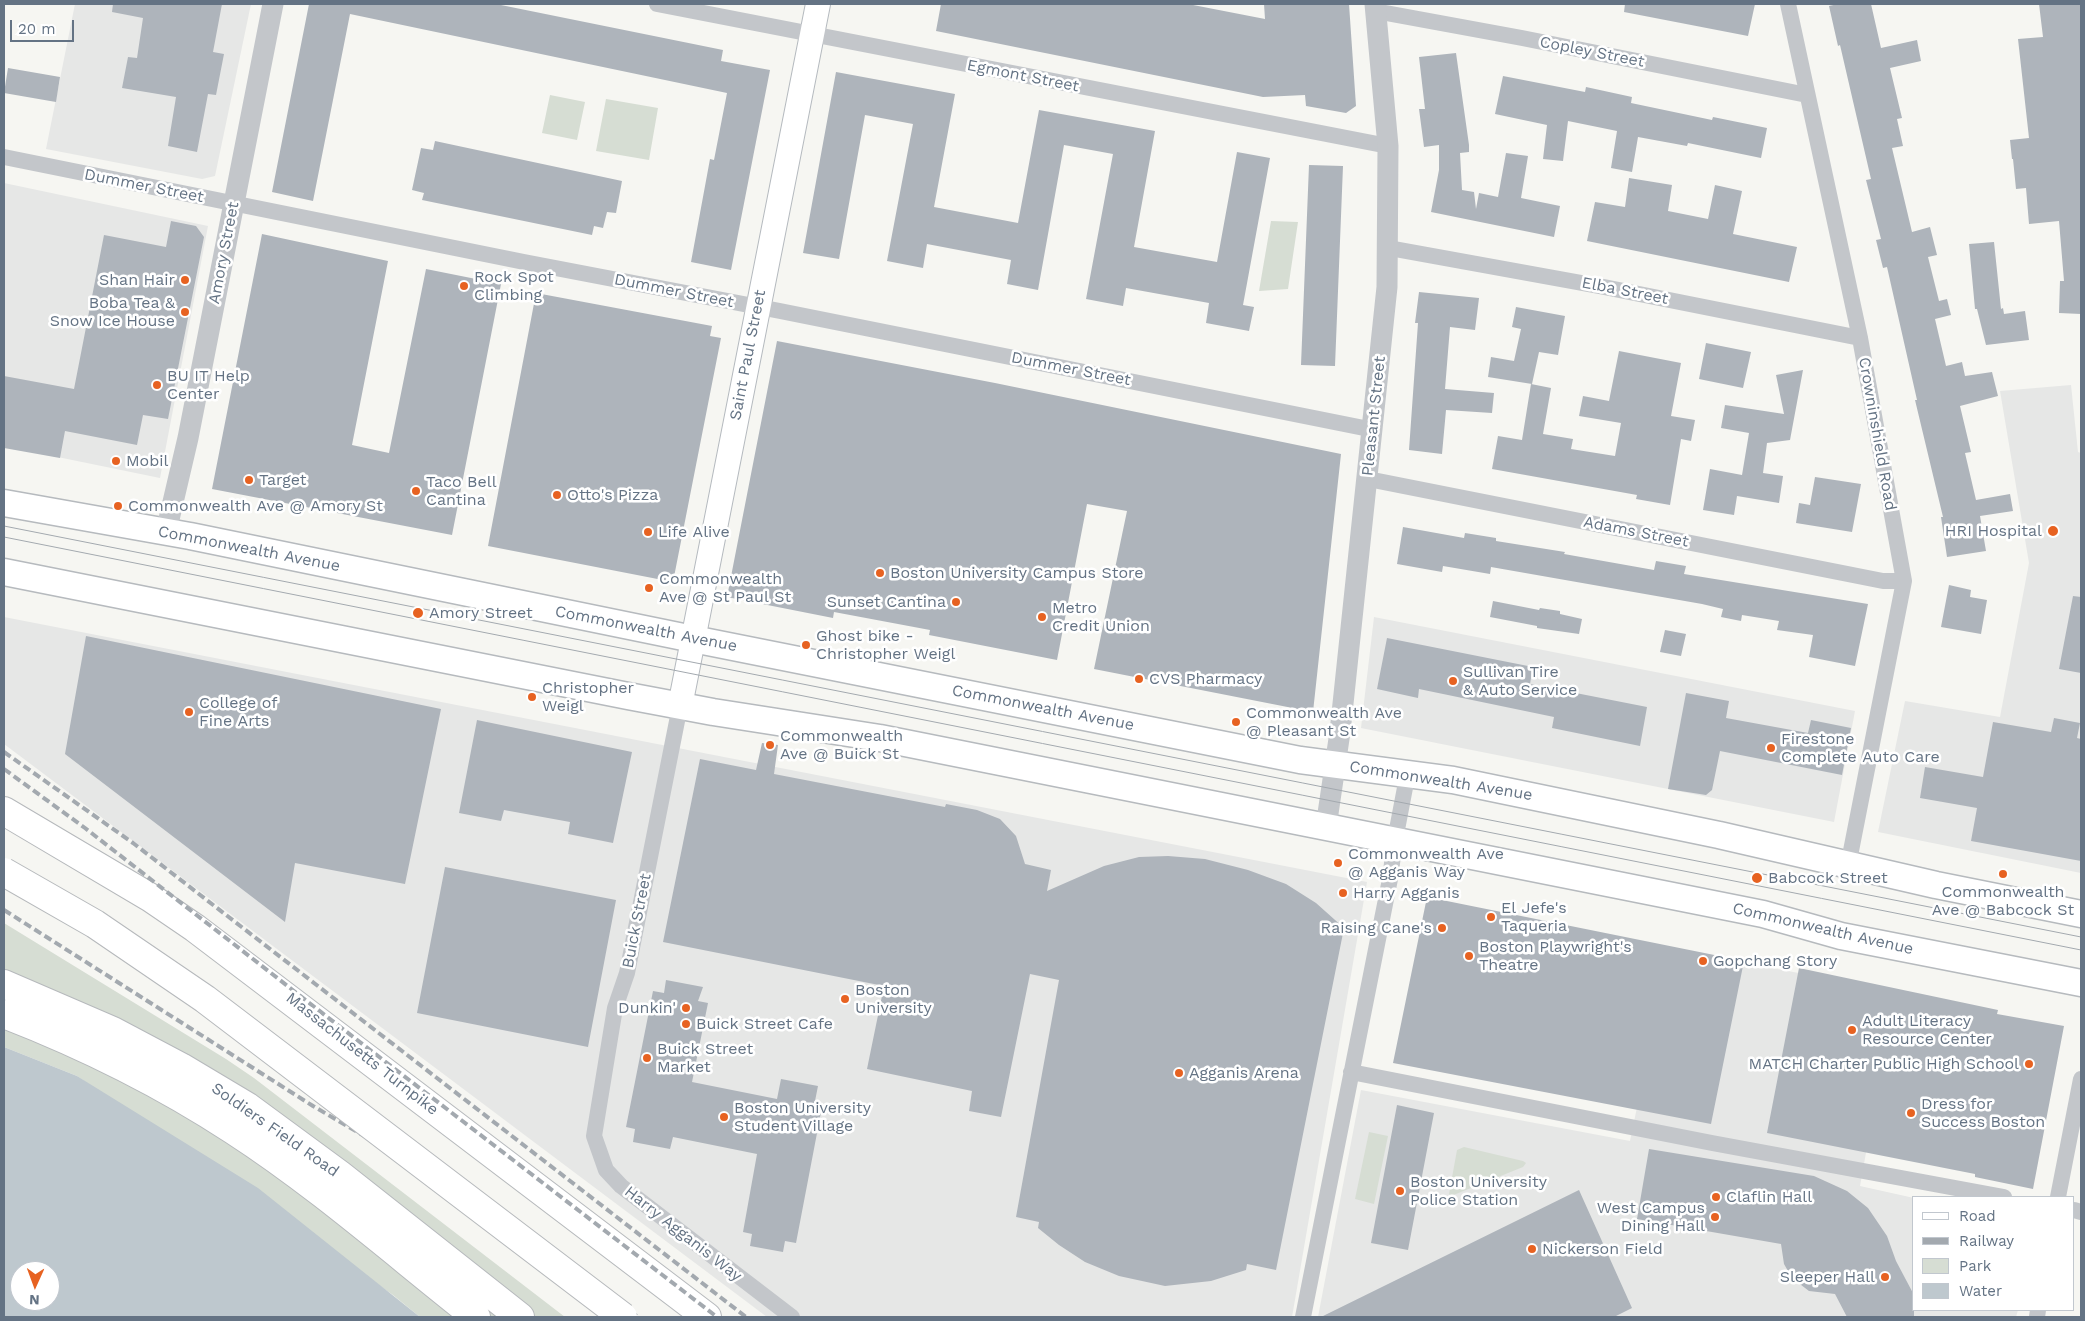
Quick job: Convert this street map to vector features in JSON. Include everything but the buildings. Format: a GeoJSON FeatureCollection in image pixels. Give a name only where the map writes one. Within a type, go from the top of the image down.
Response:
{"type":"FeatureCollection","features":[{"type":"Feature","properties":{"kind":"highway","name":"Massachusetts Turnpike"},"geometry":{"type":"LineString","coordinates":[[4,811],[151,898],[195,928],[707,1317]]}},
{"type":"Feature","properties":{"kind":"highway"},"geometry":{"type":"LineString","coordinates":[[4,872],[95,924],[211,1004],[623,1317]]}},
{"type":"Feature","properties":{"kind":"highway","name":"Soldiers Field Road"},"geometry":{"type":"LineString","coordinates":[[4,984],[130,1040],[181,1067],[248,1107],[339,1174],[520,1317]]}},
{"type":"Feature","properties":{"kind":"highway","name":"Soldiers Field Road"},"geometry":{"type":"LineString","coordinates":[[4,1014],[109,1060],[167,1090],[233,1130],[308,1184],[476,1317]]}},
{"type":"Feature","properties":{"kind":"main road","name":"Saint Paul Street"},"geometry":{"type":"LineString","coordinates":[[680,706],[818,4]]}},
{"type":"Feature","properties":{"kind":"main road","name":"Commonwealth Avenue"},"geometry":{"type":"LineString","coordinates":[[4,503],[166,532],[1300,760],[1408,772],[1596,808],[1848,866],[2081,914]]}},
{"type":"Feature","properties":{"kind":"main road","name":"Commonwealth Avenue"},"geometry":{"type":"LineString","coordinates":[[4,572],[680,706],[880,738],[1763,914],[1841,936],[2081,983]]}},
{"type":"Feature","properties":{"kind":"street","name":"Amory Street"},"geometry":{"type":"LineString","coordinates":[[166,532],[188,438],[273,4]]}},
{"type":"Feature","properties":{"kind":"street","name":"Egmont Street"},"geometry":{"type":"LineString","coordinates":[[657,4],[1388,146]]}},
{"type":"Feature","properties":{"kind":"street","name":"Crowninshield Road"},"geometry":{"type":"LineString","coordinates":[[1788,4],[1860,338],[1904,581],[1848,866]]}},
{"type":"Feature","properties":{"kind":"street","name":"Copley Street"},"geometry":{"type":"LineString","coordinates":[[1375,8],[1807,95]]}},
{"type":"Feature","properties":{"kind":"street","name":"Pleasant Street"},"geometry":{"type":"LineString","coordinates":[[1326,827],[1336,764],[1374,430],[1388,287],[1388,146],[1375,8]]}},
{"type":"Feature","properties":{"kind":"street","name":"Dummer Street"},"geometry":{"type":"LineString","coordinates":[[4,157],[1374,430]]}},
{"type":"Feature","properties":{"kind":"street","name":"Elba Street"},"geometry":{"type":"LineString","coordinates":[[1388,248],[1604,287],[1860,338]]}},
{"type":"Feature","properties":{"kind":"street","name":"Adams Street"},"geometry":{"type":"LineString","coordinates":[[1368,479],[1883,581],[1904,581]]}},
{"type":"Feature","properties":{"kind":"street","name":"Buick Street"},"geometry":{"type":"LineString","coordinates":[[594,1136],[615,1008],[627,973],[680,706]]}},
{"type":"Feature","properties":{"kind":"street"},"geometry":{"type":"LineString","coordinates":[[1303,1317],[1390,879],[1395,840],[1408,772]]}},
{"type":"Feature","properties":{"kind":"street"},"geometry":{"type":"LineString","coordinates":[[1351,1072],[1722,1145],[1999,1196]]}},
{"type":"Feature","properties":{"kind":"street"},"geometry":{"type":"LineString","coordinates":[[2058,1196],[2081,1079]]}},
{"type":"Feature","properties":{"kind":"street","name":"Harry Agganis Way"},"geometry":{"type":"LineString","coordinates":[[594,1136],[606,1170],[621,1186],[792,1317]]}},
{"type":"Feature","properties":{"kind":"shaded area"},"geometry":{"type":"Polygon","coordinates":[[[75,4],[251,4],[215,176],[202,179],[46,149],[75,4]]]}},
{"type":"Feature","properties":{"kind":"shaded area"},"geometry":{"type":"Polygon","coordinates":[[[4,183],[208,226],[160,478],[4,446],[4,183]]]}},
{"type":"Feature","properties":{"kind":"shaded area"},"geometry":{"type":"Polygon","coordinates":[[[2071,385],[2078,452],[2081,453],[2081,873],[1878,832],[1905,701],[2000,717],[2029,563],[2000,391],[2071,385]]]}},
{"type":"Feature","properties":{"kind":"shaded area","name":"Boston University"},"geometry":{"type":"Polygon","coordinates":[[[4,617],[1367,882],[1292,1317],[767,1317],[4,744],[4,617]]]}},
{"type":"Feature","properties":{"kind":"shaded area"},"geometry":{"type":"Polygon","coordinates":[[[1374,617],[1855,711],[1834,822],[1361,728],[1374,617]]]}},
{"type":"Feature","properties":{"kind":"shaded area"},"geometry":{"type":"Polygon","coordinates":[[[1670,949],[1895,991],[1860,1186],[1912,1198],[1912,1311],[2018,1311],[2016,1317],[1318,1317],[1361,1090],[1630,1141],[1670,949]]]}},
{"type":"Feature","properties":{"kind":"green space"},"geometry":{"type":"Polygon","coordinates":[[[550,95],[585,102],[577,140],[542,133],[550,95]]]}},
{"type":"Feature","properties":{"kind":"green space"},"geometry":{"type":"Polygon","coordinates":[[[606,99],[658,108],[649,160],[596,151],[606,99]]]}},
{"type":"Feature","properties":{"kind":"green space"},"geometry":{"type":"Polygon","coordinates":[[[1271,221],[1298,222],[1288,289],[1259,291],[1271,221]]]}},
{"type":"Feature","properties":{"kind":"green space"},"geometry":{"type":"Polygon","coordinates":[[[4,923],[254,1078],[565,1317],[420,1317],[393,1295],[77,1076],[4,1047],[4,923]]]}},
{"type":"Feature","properties":{"kind":"green space"},"geometry":{"type":"Polygon","coordinates":[[[1369,1132],[1388,1136],[1374,1204],[1355,1199],[1369,1132]]]}},
{"type":"Feature","properties":{"kind":"green space"},"geometry":{"type":"Polygon","coordinates":[[[1464,1147],[1526,1163],[1523,1167],[1451,1196],[1449,1194],[1457,1150],[1464,1147]]]}},
{"type":"Feature","properties":{"kind":"water"},"geometry":{"type":"Polygon","coordinates":[[[4,1047],[77,1076],[258,1188],[420,1317],[4,1317],[4,1047]]]}},
{"type":"Feature","properties":{"kind":"tram line"},"geometry":{"type":"LineString","coordinates":[[4,526],[2081,937]]}},
{"type":"Feature","properties":{"kind":"tram line"},"geometry":{"type":"LineString","coordinates":[[4,537],[2081,950]]}},
{"type":"Feature","properties":{"kind":"railway"},"geometry":{"type":"LineString","coordinates":[[4,752],[133,843],[746,1317]]}},
{"type":"Feature","properties":{"kind":"railway"},"geometry":{"type":"LineString","coordinates":[[4,769],[85,828],[717,1317]]}},
{"type":"Feature","properties":{"kind":"railway"},"geometry":{"type":"LineString","coordinates":[[4,910],[313,1106],[472,1199],[554,1253],[638,1317]]}},
{"type":"Feature","properties":{"kind":"place","name":"Shan Hair"},"geometry":{"type":"Point","coordinates":[185,280]}},
{"type":"Feature","properties":{"kind":"place","name":"Rock Spot Climbing"},"geometry":{"type":"Point","coordinates":[464,286]}},
{"type":"Feature","properties":{"kind":"place","name":"Boba Tea & Snow Ice House"},"geometry":{"type":"Point","coordinates":[185,312]}},
{"type":"Feature","properties":{"kind":"place","name":"BU IT Help Center"},"geometry":{"type":"Point","coordinates":[157,385]}},
{"type":"Feature","properties":{"kind":"place","name":"Mobil"},"geometry":{"type":"Point","coordinates":[116,461]}},
{"type":"Feature","properties":{"kind":"place","name":"Target"},"geometry":{"type":"Point","coordinates":[249,480]}},
{"type":"Feature","properties":{"kind":"place","name":"Taco Bell Cantina"},"geometry":{"type":"Point","coordinates":[416,491]}},
{"type":"Feature","properties":{"kind":"place","name":"Otto's Pizza"},"geometry":{"type":"Point","coordinates":[557,495]}},
{"type":"Feature","properties":{"kind":"place","name":"Commonwealth Ave @ Amory St"},"geometry":{"type":"Point","coordinates":[118,506]}},
{"type":"Feature","properties":{"kind":"place","name":"HRI Hospital"},"geometry":{"type":"Point","coordinates":[2053,531]}},
{"type":"Feature","properties":{"kind":"place","name":"Life Alive"},"geometry":{"type":"Point","coordinates":[648,532]}},
{"type":"Feature","properties":{"kind":"place","name":"Boston University Campus Store"},"geometry":{"type":"Point","coordinates":[880,573]}},
{"type":"Feature","properties":{"kind":"place","name":"Commonwealth Ave @ St Paul St"},"geometry":{"type":"Point","coordinates":[649,588]}},
{"type":"Feature","properties":{"kind":"place","name":"Sunset Cantina"},"geometry":{"type":"Point","coordinates":[956,602]}},
{"type":"Feature","properties":{"kind":"place","name":"Amory Street"},"geometry":{"type":"Point","coordinates":[418,613]}},
{"type":"Feature","properties":{"kind":"place","name":"Metro Credit Union"},"geometry":{"type":"Point","coordinates":[1042,617]}},
{"type":"Feature","properties":{"kind":"place","name":"Ghost bike - Christopher Weigl"},"geometry":{"type":"Point","coordinates":[806,645]}},
{"type":"Feature","properties":{"kind":"place","name":"CVS Pharmacy"},"geometry":{"type":"Point","coordinates":[1139,679]}},
{"type":"Feature","properties":{"kind":"place","name":"Sullivan Tire & Auto Service"},"geometry":{"type":"Point","coordinates":[1453,681]}},
{"type":"Feature","properties":{"kind":"place","name":"Christopher Weigl"},"geometry":{"type":"Point","coordinates":[532,697]}},
{"type":"Feature","properties":{"kind":"place","name":"College of Fine Arts"},"geometry":{"type":"Point","coordinates":[189,712]}},
{"type":"Feature","properties":{"kind":"place","name":"Commonwealth Ave @ Pleasant St"},"geometry":{"type":"Point","coordinates":[1236,722]}},
{"type":"Feature","properties":{"kind":"place","name":"Commonwealth Ave @ Buick St"},"geometry":{"type":"Point","coordinates":[770,745]}},
{"type":"Feature","properties":{"kind":"place","name":"Firestone Complete Auto Care"},"geometry":{"type":"Point","coordinates":[1771,748]}},
{"type":"Feature","properties":{"kind":"place","name":"Commonwealth Ave @ Agganis Way"},"geometry":{"type":"Point","coordinates":[1338,863]}},
{"type":"Feature","properties":{"kind":"place","name":"Commonwealth Ave @ Babcock St"},"geometry":{"type":"Point","coordinates":[2003,874]}},
{"type":"Feature","properties":{"kind":"place","name":"Babcock Street"},"geometry":{"type":"Point","coordinates":[1757,878]}},
{"type":"Feature","properties":{"kind":"place","name":"Harry Agganis"},"geometry":{"type":"Point","coordinates":[1343,893]}},
{"type":"Feature","properties":{"kind":"place","name":"El Jefe's Taqueria"},"geometry":{"type":"Point","coordinates":[1491,917]}},
{"type":"Feature","properties":{"kind":"place","name":"Raising Cane's"},"geometry":{"type":"Point","coordinates":[1442,928]}},
{"type":"Feature","properties":{"kind":"place","name":"Boston Playwright's Theatre"},"geometry":{"type":"Point","coordinates":[1469,956]}},
{"type":"Feature","properties":{"kind":"place","name":"Gopchang Story"},"geometry":{"type":"Point","coordinates":[1703,961]}},
{"type":"Feature","properties":{"kind":"place","name":"Boston University"},"geometry":{"type":"Point","coordinates":[845,999]}},
{"type":"Feature","properties":{"kind":"place","name":"Dunkin'"},"geometry":{"type":"Point","coordinates":[686,1008]}},
{"type":"Feature","properties":{"kind":"place","name":"Buick Street Cafe"},"geometry":{"type":"Point","coordinates":[686,1024]}},
{"type":"Feature","properties":{"kind":"place","name":"Adult Literacy Resource Center"},"geometry":{"type":"Point","coordinates":[1852,1030]}},
{"type":"Feature","properties":{"kind":"place","name":"Buick Street Market"},"geometry":{"type":"Point","coordinates":[647,1058]}},
{"type":"Feature","properties":{"kind":"place","name":"MATCH Charter Public High School"},"geometry":{"type":"Point","coordinates":[2029,1064]}},
{"type":"Feature","properties":{"kind":"place","name":"Agganis Arena"},"geometry":{"type":"Point","coordinates":[1179,1073]}},
{"type":"Feature","properties":{"kind":"place","name":"Dress for Success Boston"},"geometry":{"type":"Point","coordinates":[1911,1113]}},
{"type":"Feature","properties":{"kind":"place","name":"Boston University Student Village"},"geometry":{"type":"Point","coordinates":[724,1117]}},
{"type":"Feature","properties":{"kind":"place","name":"Boston University Police Station"},"geometry":{"type":"Point","coordinates":[1400,1191]}},
{"type":"Feature","properties":{"kind":"place","name":"Claflin Hall"},"geometry":{"type":"Point","coordinates":[1716,1197]}},
{"type":"Feature","properties":{"kind":"place","name":"West Campus Dining Hall"},"geometry":{"type":"Point","coordinates":[1715,1217]}},
{"type":"Feature","properties":{"kind":"place","name":"Nickerson Field"},"geometry":{"type":"Point","coordinates":[1532,1249]}},
{"type":"Feature","properties":{"kind":"place","name":"Sleeper Hall"},"geometry":{"type":"Point","coordinates":[1885,1277]}}]}
